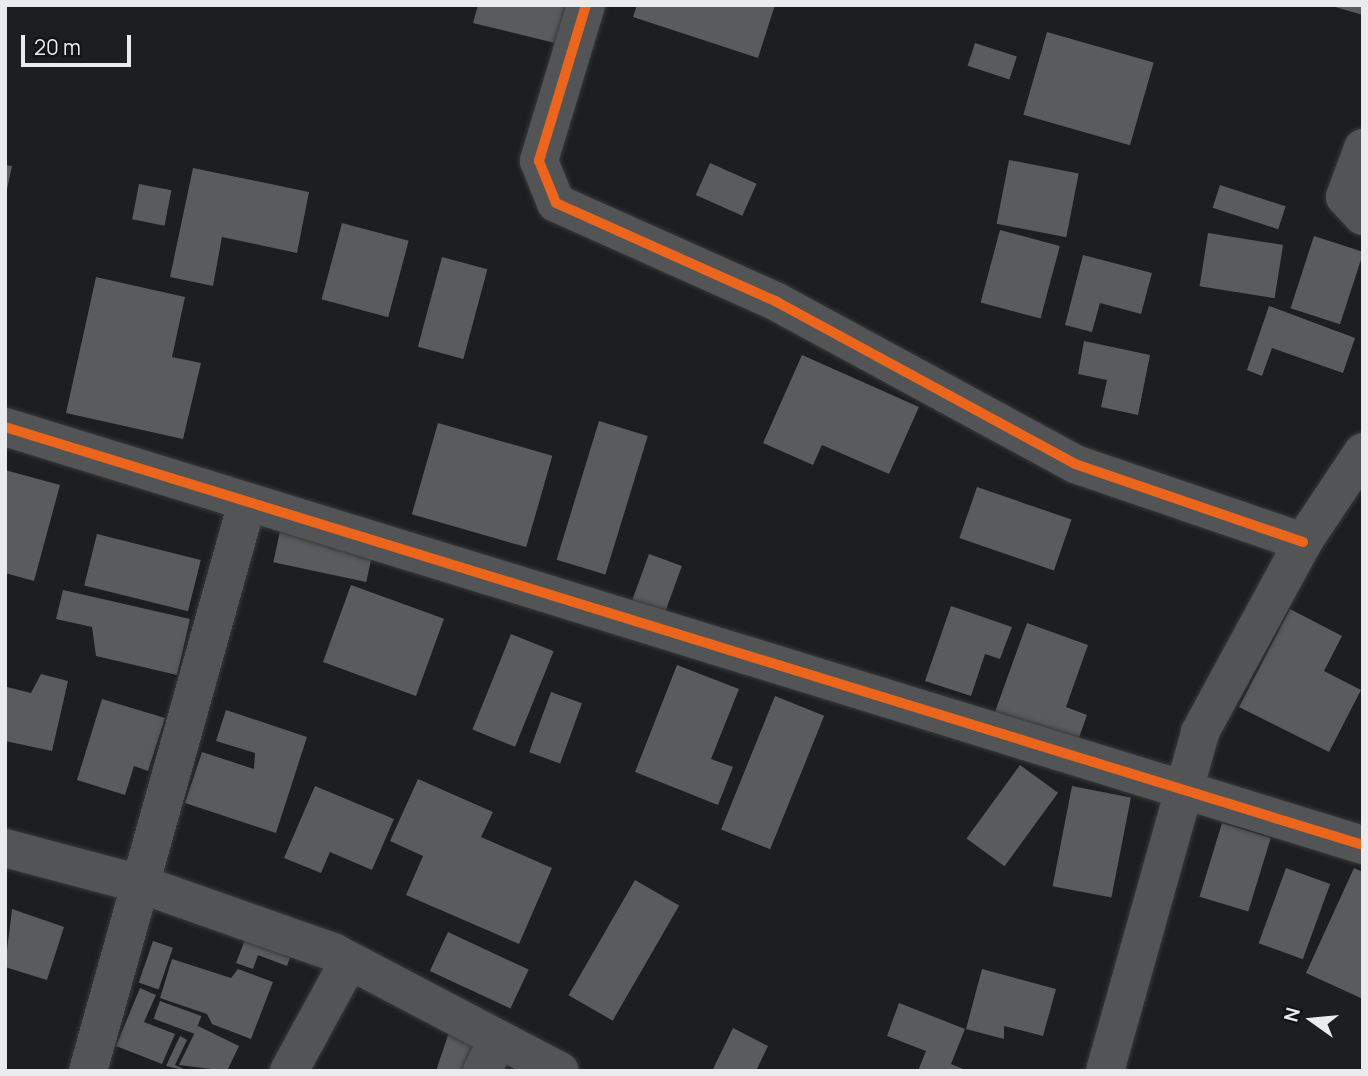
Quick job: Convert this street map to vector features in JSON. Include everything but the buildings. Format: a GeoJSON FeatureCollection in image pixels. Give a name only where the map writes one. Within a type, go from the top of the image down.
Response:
{"type":"FeatureCollection","features":[{"type":"Feature","properties":{"kind":"street"},"geometry":{"type":"LineString","coordinates":[[586,5],[539,161],[556,203],[777,302],[1075,464],[1303,542]]}},
{"type":"Feature","properties":{"kind":"street"},"geometry":{"type":"LineString","coordinates":[[1363,148],[1345,197],[1363,216]]}},
{"type":"Feature","properties":{"kind":"street"},"geometry":{"type":"LineString","coordinates":[[5,427],[1363,845]]}},
{"type":"Feature","properties":{"kind":"street"},"geometry":{"type":"LineString","coordinates":[[1105,1071],[1184,788],[1223,685],[1303,542],[1363,452]]}},
{"type":"Feature","properties":{"kind":"street"},"geometry":{"type":"LineString","coordinates":[[88,1071],[138,883],[247,503]]}},
{"type":"Feature","properties":{"kind":"street"},"geometry":{"type":"LineString","coordinates":[[5,848],[138,883],[349,961],[490,1055],[560,1071]]}},
{"type":"Feature","properties":{"kind":"street"},"geometry":{"type":"LineString","coordinates":[[289,1071],[349,961]]}},
{"type":"Feature","properties":{"kind":"cycle path"},"geometry":{"type":"LineString","coordinates":[[586,5],[539,161],[556,203],[777,302],[1075,464],[1303,542]]}},
{"type":"Feature","properties":{"kind":"cycle path"},"geometry":{"type":"LineString","coordinates":[[5,427],[1363,845]]}}]}
